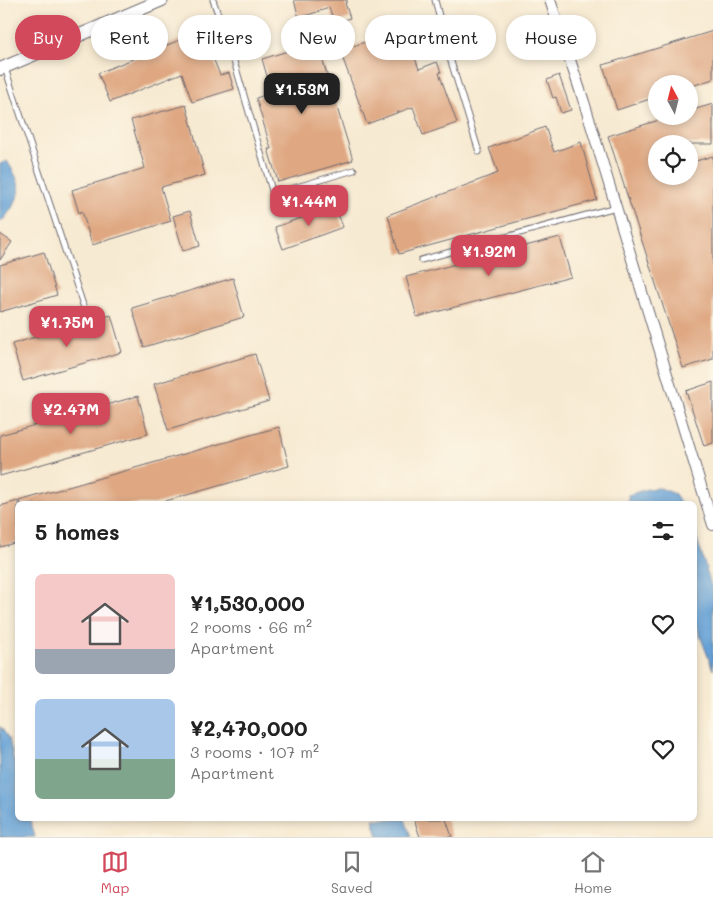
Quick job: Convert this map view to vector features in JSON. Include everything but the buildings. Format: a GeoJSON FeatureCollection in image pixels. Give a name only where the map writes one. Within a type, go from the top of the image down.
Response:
{"type":"FeatureCollection","features":[{"type":"Feature","properties":{"kind":"street"},"geometry":{"type":"LineString","coordinates":[[2,68],[162,0]]}},
{"type":"Feature","properties":{"kind":"street"},"geometry":{"type":"LineString","coordinates":[[550,0],[584,102],[713,524]]}},
{"type":"Feature","properties":{"kind":"lane"},"geometry":{"type":"LineString","coordinates":[[213,0],[232,51],[273,194],[354,170]]}},
{"type":"Feature","properties":{"kind":"lane"},"geometry":{"type":"LineString","coordinates":[[435,0],[449,55],[479,152]]}},
{"type":"Feature","properties":{"kind":"lane"},"geometry":{"type":"LineString","coordinates":[[2,68],[84,308]]}},
{"type":"Feature","properties":{"kind":"lane"},"geometry":{"type":"LineString","coordinates":[[421,260],[616,207]]}},
{"type":"Feature","properties":{"kind":"water"},"geometry":{"type":"Polygon","coordinates":[[[7,161],[17,179],[19,191],[14,204],[0,223],[0,164],[7,161]]]}},
{"type":"Feature","properties":{"kind":"water"},"geometry":{"type":"Polygon","coordinates":[[[660,488],[675,494],[679,501],[629,501],[628,495],[647,489],[660,488]]]}},
{"type":"Feature","properties":{"kind":"water"},"geometry":{"type":"Polygon","coordinates":[[[697,539],[713,592],[713,670],[697,627],[697,539]]]}},
{"type":"Feature","properties":{"kind":"water"},"geometry":{"type":"Polygon","coordinates":[[[0,726],[9,739],[15,765],[15,821],[31,821],[35,837],[0,837],[0,726]]]}},
{"type":"Feature","properties":{"kind":"water"},"geometry":{"type":"Polygon","coordinates":[[[374,821],[406,821],[411,837],[378,837],[374,821]]]}}]}
